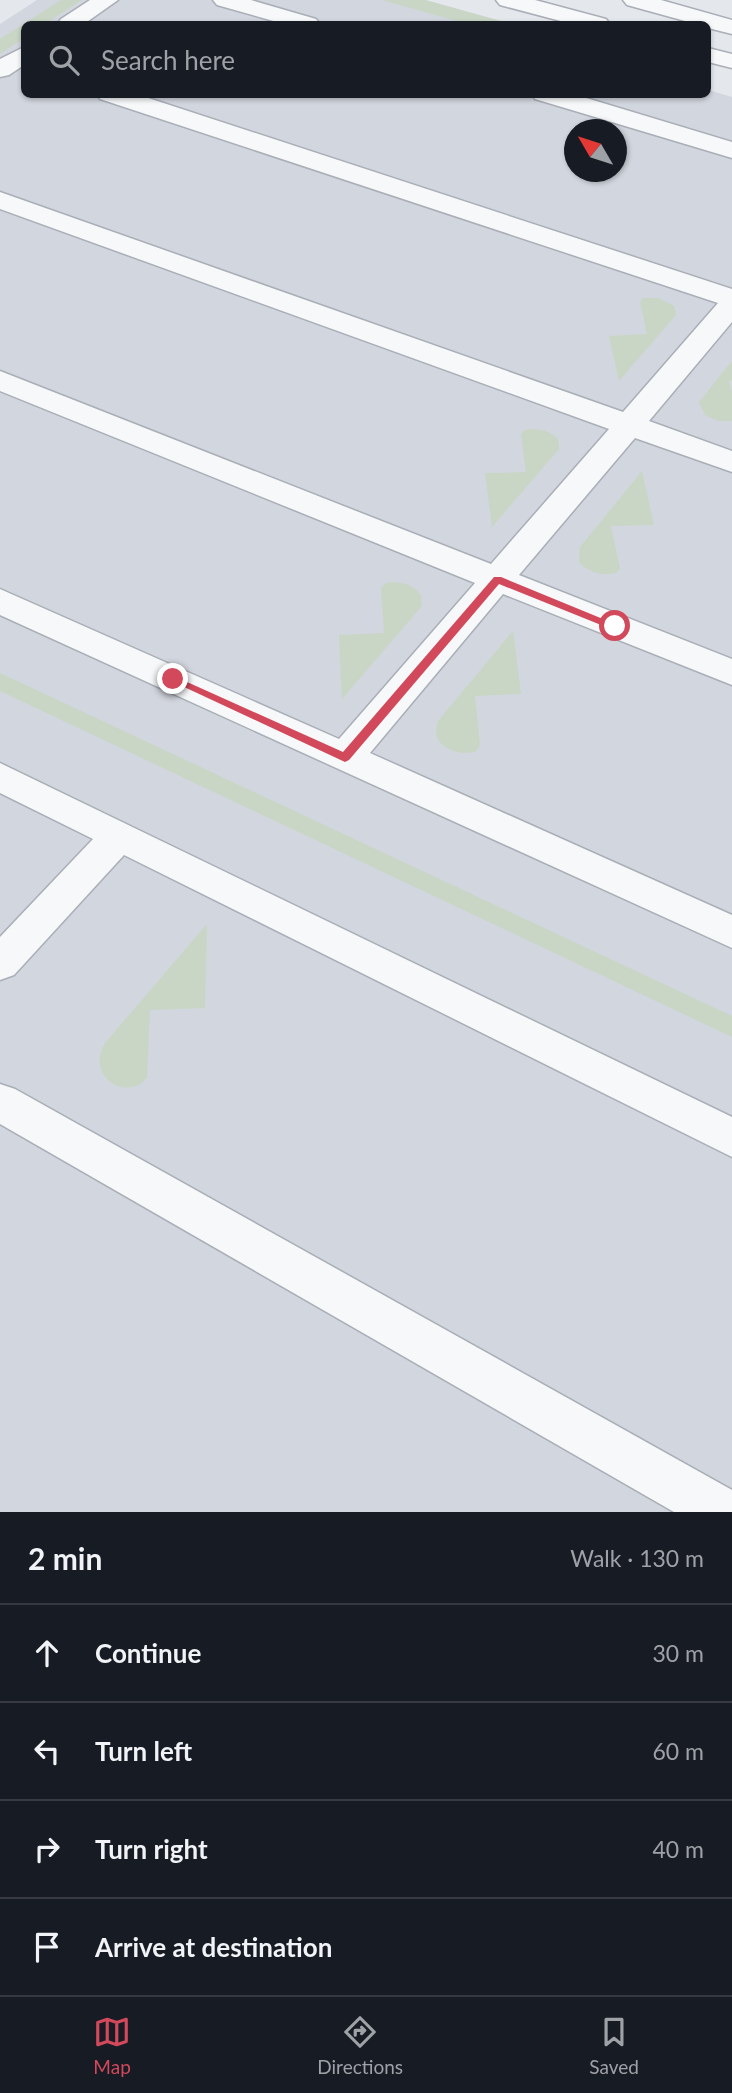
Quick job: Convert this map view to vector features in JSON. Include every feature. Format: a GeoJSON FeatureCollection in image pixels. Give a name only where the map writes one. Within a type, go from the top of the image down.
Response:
{"type":"FeatureCollection","features":[{"type":"Feature","properties":{"kind":"lane"},"geometry":{"type":"LineString","coordinates":[[74,21],[106,0]]}},
{"type":"Feature","properties":{"kind":"lane"},"geometry":{"type":"LineString","coordinates":[[225,0],[298,21]]}},
{"type":"Feature","properties":{"kind":"lane"},"geometry":{"type":"LineString","coordinates":[[508,0],[587,21]]}},
{"type":"Feature","properties":{"kind":"lane"},"geometry":{"type":"LineString","coordinates":[[635,0],[710,21]]}},
{"type":"Feature","properties":{"kind":"lane"},"geometry":{"type":"LineString","coordinates":[[711,21],[732,27]]}},
{"type":"Feature","properties":{"kind":"lane"},"geometry":{"type":"LineString","coordinates":[[711,56],[732,61]]}},
{"type":"Feature","properties":{"kind":"lane"},"geometry":{"type":"LineString","coordinates":[[121,98],[732,298]]}},
{"type":"Feature","properties":{"kind":"lane"},"geometry":{"type":"LineString","coordinates":[[557,98],[732,150]]}},
{"type":"Feature","properties":{"kind":"lane"},"geometry":{"type":"LineString","coordinates":[[0,200],[732,462]]}},
{"type":"Feature","properties":{"kind":"lane"},"geometry":{"type":"LineString","coordinates":[[345,757],[732,304]]}},
{"type":"Feature","properties":{"kind":"lane"},"geometry":{"type":"LineString","coordinates":[[0,380],[732,673]]}},
{"type":"Feature","properties":{"kind":"lane"},"geometry":{"type":"LineString","coordinates":[[0,601],[732,932]]}},
{"type":"Feature","properties":{"kind":"lane"},"geometry":{"type":"LineString","coordinates":[[0,777],[732,1138]]}},
{"type":"Feature","properties":{"kind":"lane"},"geometry":{"type":"LineString","coordinates":[[0,964],[119,835]]}},
{"type":"Feature","properties":{"kind":"lane"},"geometry":{"type":"LineString","coordinates":[[0,1102],[722,1512]]}},
{"type":"Feature","properties":{"kind":"shaded area"},"geometry":{"type":"Polygon","coordinates":[[[37,0],[386,0],[462,21],[21,21],[21,98],[711,98],[711,91],[732,97],[732,1512],[0,1512],[0,24],[37,0]]]}},
{"type":"Feature","properties":{"kind":"green space"},"geometry":{"type":"Polygon","coordinates":[[[61,0],[82,0],[50,21],[28,21],[61,0]]]}},
{"type":"Feature","properties":{"kind":"green space"},"geometry":{"type":"Polygon","coordinates":[[[382,0],[426,0],[501,21],[456,21],[382,0]]]}},
{"type":"Feature","properties":{"kind":"green space"},"geometry":{"type":"Polygon","coordinates":[[[21,26],[21,40],[0,54],[0,39],[21,26]]]}},
{"type":"Feature","properties":{"kind":"green space"},"geometry":{"type":"Polygon","coordinates":[[[643,298],[658,298],[674,306],[676,315],[619,381],[609,336],[647,334],[640,302],[643,298]]]}},
{"type":"Feature","properties":{"kind":"green space"},"geometry":{"type":"Polygon","coordinates":[[[732,361],[732,381],[729,381],[732,421],[718,421],[705,415],[699,402],[732,361]]]}},
{"type":"Feature","properties":{"kind":"green space"},"geometry":{"type":"Polygon","coordinates":[[[525,430],[551,434],[558,439],[559,449],[492,527],[485,473],[526,472],[521,434],[525,430]]]}},
{"type":"Feature","properties":{"kind":"green space"},"geometry":{"type":"Polygon","coordinates":[[[642,471],[654,525],[611,526],[620,569],[616,573],[606,574],[587,569],[579,562],[580,547],[642,471]]]}},
{"type":"Feature","properties":{"kind":"green space"},"geometry":{"type":"Polygon","coordinates":[[[386,583],[400,583],[414,588],[421,595],[422,606],[342,699],[339,635],[384,633],[381,588],[386,583]]]}},
{"type":"Feature","properties":{"kind":"green space"},"geometry":{"type":"Polygon","coordinates":[[[513,631],[521,694],[475,696],[480,746],[475,752],[467,753],[445,747],[437,737],[438,721],[513,631]]]}},
{"type":"Feature","properties":{"kind":"green space"},"geometry":{"type":"Polygon","coordinates":[[[0,673],[732,1016],[732,1037],[0,691],[0,673]]]}},
{"type":"Feature","properties":{"kind":"green space"},"geometry":{"type":"Polygon","coordinates":[[[207,924],[205,1008],[150,1010],[147,1078],[139,1085],[129,1087],[111,1082],[100,1066],[100,1055],[105,1043],[207,924]]]}},
{"type":"Feature","properties":{"kind":"route"},"geometry":{"type":"LineString","coordinates":[[173,679],[345,757],[497,579],[615,626]]}}]}
